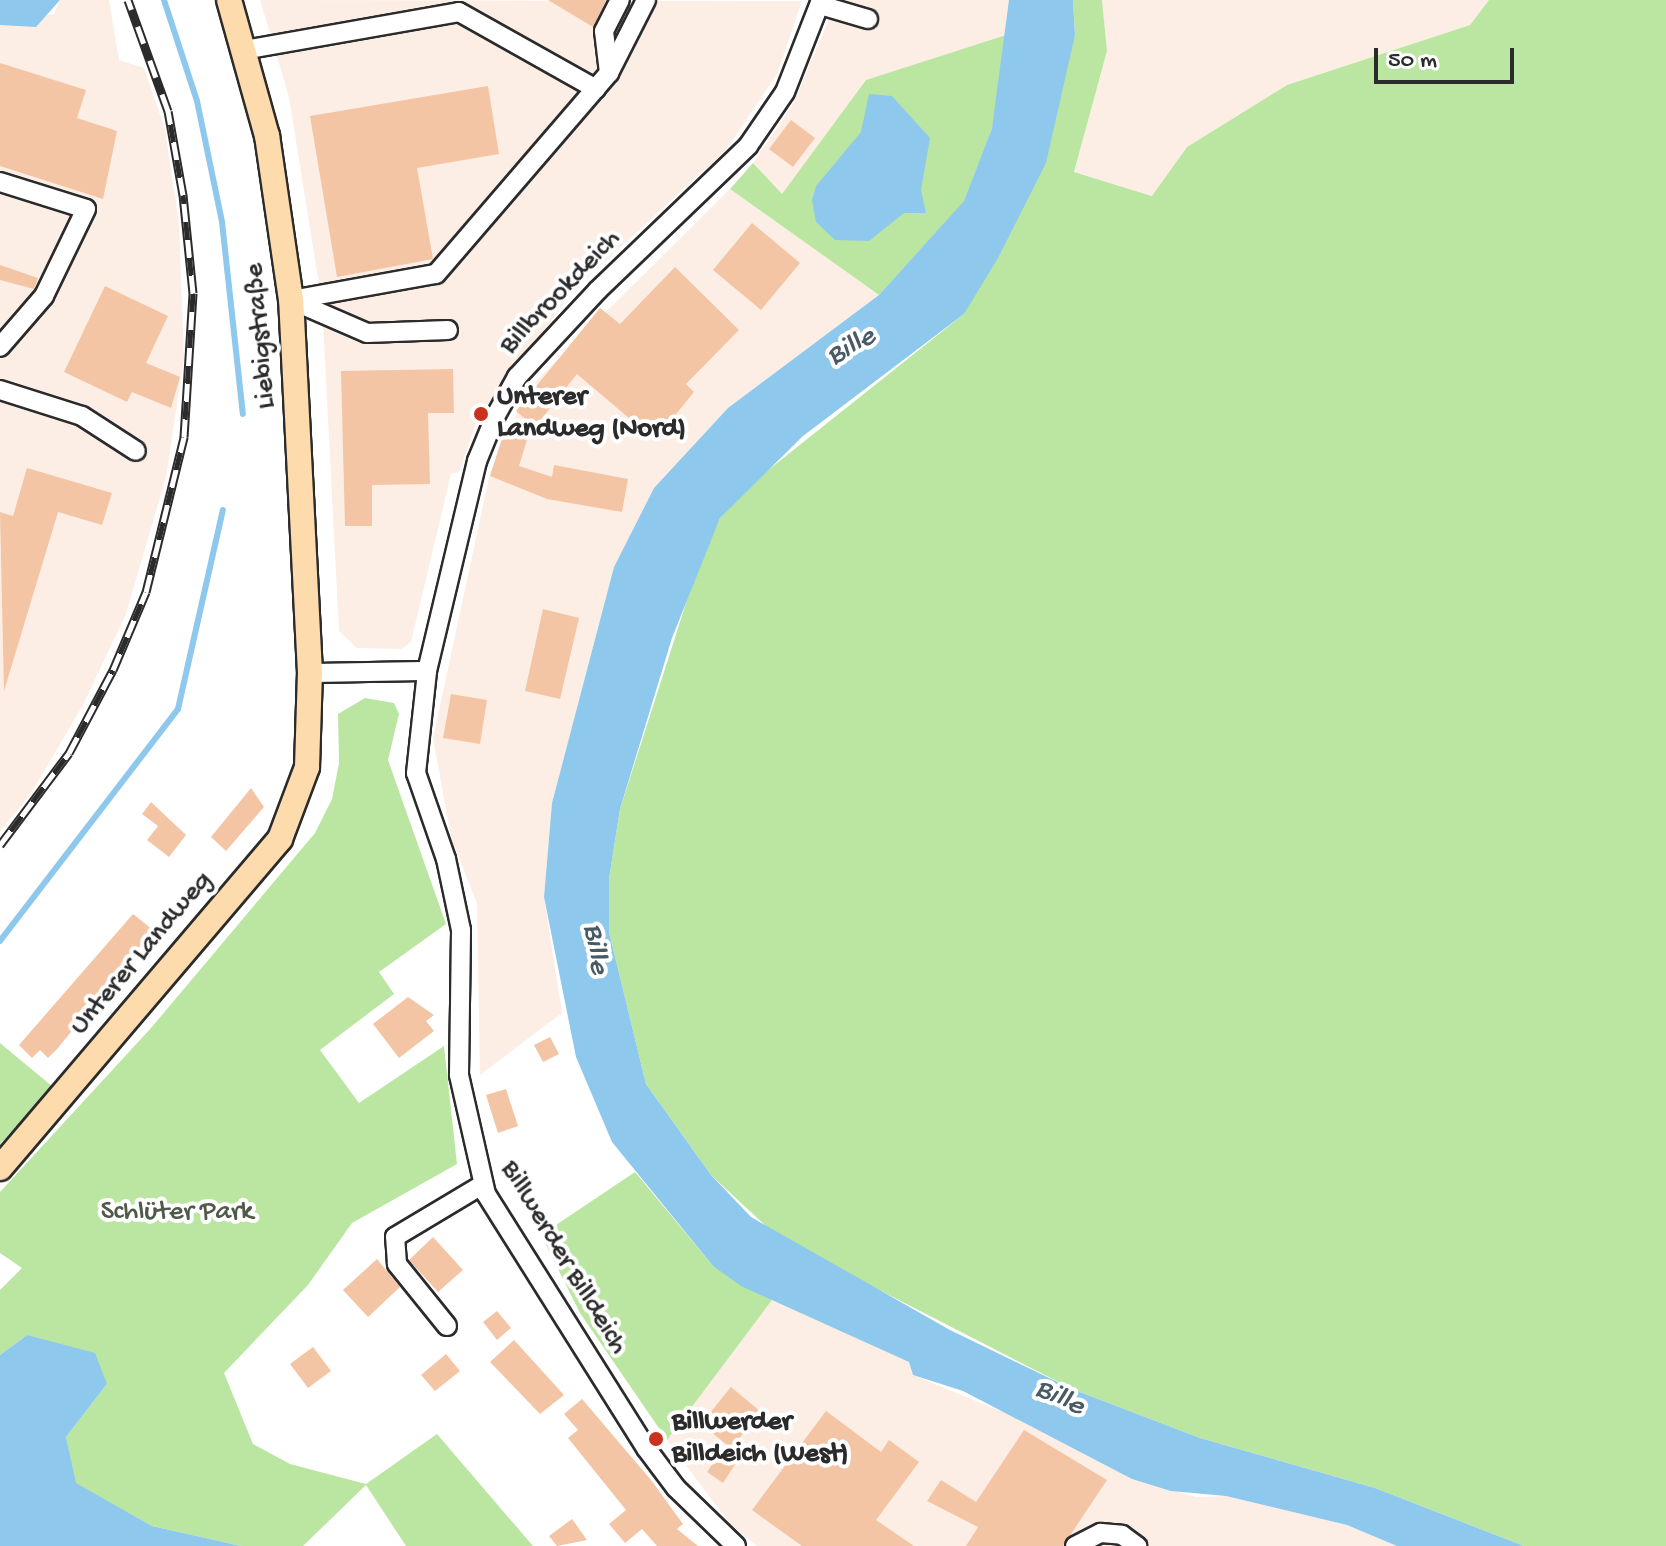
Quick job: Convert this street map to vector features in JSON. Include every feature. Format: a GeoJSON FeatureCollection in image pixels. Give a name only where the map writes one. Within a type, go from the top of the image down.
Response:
{"type":"FeatureCollection","features":[{"type":"Feature","properties":{"kind":"main road","name":"Liebigstraße"},"geometry":{"type":"LineString","coordinates":[[229,0],[267,136],[291,300],[310,673],[307,767]]}},
{"type":"Feature","properties":{"kind":"main road","name":"Unterer Landweg"},"geometry":{"type":"LineString","coordinates":[[0,1168],[280,839],[307,767]]}},
{"type":"Feature","properties":{"kind":"street"},"geometry":{"type":"LineString","coordinates":[[609,73],[604,31],[620,0]]}},
{"type":"Feature","properties":{"kind":"street"},"geometry":{"type":"LineString","coordinates":[[291,300],[436,274],[609,73],[646,0]]}},
{"type":"Feature","properties":{"kind":"street"},"geometry":{"type":"LineString","coordinates":[[821,3],[868,19]]}},
{"type":"Feature","properties":{"kind":"street","name":"Billbrookdeich"},"geometry":{"type":"LineString","coordinates":[[427,671],[477,461],[517,377],[748,146],[785,92],[821,3]]}},
{"type":"Feature","properties":{"kind":"street"},"geometry":{"type":"LineString","coordinates":[[244,50],[459,12],[596,89]]}},
{"type":"Feature","properties":{"kind":"street"},"geometry":{"type":"LineString","coordinates":[[0,182],[86,209],[44,296],[0,347]]}},
{"type":"Feature","properties":{"kind":"street"},"geometry":{"type":"LineString","coordinates":[[291,300],[367,333],[448,330]]}},
{"type":"Feature","properties":{"kind":"street"},"geometry":{"type":"LineString","coordinates":[[0,390],[82,416],[136,451]]}},
{"type":"Feature","properties":{"kind":"street"},"geometry":{"type":"LineString","coordinates":[[310,673],[427,671]]}},
{"type":"Feature","properties":{"kind":"street","name":"Billwerder Billdeich"},"geometry":{"type":"LineString","coordinates":[[427,671],[416,773],[446,859],[461,930],[459,1075],[482,1185],[646,1448],[676,1488],[736,1546]]}},
{"type":"Feature","properties":{"kind":"street"},"geometry":{"type":"LineString","coordinates":[[447,1326],[397,1264],[395,1237],[482,1185]]}},
{"type":"Feature","properties":{"kind":"street"},"geometry":{"type":"LineString","coordinates":[[1075,1546],[1101,1533],[1122,1535],[1137,1546]]}},
{"type":"Feature","properties":{"kind":"shaded area"},"geometry":{"type":"Polygon","coordinates":[[[60,0],[109,0],[119,60],[144,68],[165,129],[179,223],[184,358],[166,477],[126,614],[83,705],[30,795],[0,831],[0,25],[54,14],[60,0]]]}},
{"type":"Feature","properties":{"kind":"shaded area"},"geometry":{"type":"Polygon","coordinates":[[[260,0],[802,1],[777,74],[726,150],[575,289],[477,420],[459,472],[451,474],[411,642],[402,649],[357,648],[339,631],[322,304],[289,97],[260,0]]]}},
{"type":"Feature","properties":{"kind":"shaded area"},"geometry":{"type":"Polygon","coordinates":[[[837,0],[1009,0],[1009,34],[866,80],[782,195],[753,163],[793,104],[837,0]]]}},
{"type":"Feature","properties":{"kind":"shaded area"},"geometry":{"type":"Polygon","coordinates":[[[1102,0],[1489,0],[1470,25],[1287,85],[1187,147],[1153,196],[1074,172],[1107,51],[1102,0]]]}},
{"type":"Feature","properties":{"kind":"shaded area"},"geometry":{"type":"Polygon","coordinates":[[[730,189],[879,295],[728,408],[654,488],[614,567],[552,803],[544,897],[562,1013],[480,1075],[477,904],[451,837],[433,738],[490,473],[527,390],[730,189]]]}},
{"type":"Feature","properties":{"kind":"shaded area"},"geometry":{"type":"Polygon","coordinates":[[[772,1300],[850,1331],[909,1362],[913,1375],[1044,1429],[1132,1479],[1196,1497],[1226,1496],[1347,1525],[1397,1546],[757,1546],[730,1524],[667,1440],[772,1300]]]}},
{"type":"Feature","properties":{"kind":"green space"},"geometry":{"type":"Polygon","coordinates":[[[1073,0],[1102,0],[1107,51],[1074,172],[1152,196],[1187,147],[1287,85],[1470,25],[1489,0],[1666,0],[1666,1546],[1524,1546],[1375,1488],[1200,1438],[1072,1389],[780,1239],[711,1175],[646,1084],[609,932],[609,879],[620,809],[696,572],[720,518],[752,483],[964,314],[1075,35],[1073,0]]]}},
{"type":"Feature","properties":{"kind":"green space"},"geometry":{"type":"Polygon","coordinates":[[[1009,34],[992,128],[964,202],[879,295],[730,189],[753,163],[782,194],[866,80],[1009,34]]]}},
{"type":"Feature","properties":{"kind":"green space","name":"Schlüter Park"},"geometry":{"type":"Polygon","coordinates":[[[365,698],[394,703],[399,714],[388,760],[446,924],[379,972],[394,994],[320,1050],[359,1103],[444,1046],[457,1164],[352,1223],[308,1285],[224,1373],[253,1444],[290,1464],[366,1484],[437,1434],[533,1546],[406,1546],[366,1485],[303,1546],[241,1546],[152,1526],[75,1483],[66,1437],[107,1384],[27,1335],[0,1355],[0,1290],[22,1268],[0,1253],[0,1192],[151,1028],[315,833],[332,799],[339,763],[338,714],[365,698]]]}},
{"type":"Feature","properties":{"kind":"green space"},"geometry":{"type":"Polygon","coordinates":[[[0,1043],[53,1087],[0,1144],[0,1043]]]}},
{"type":"Feature","properties":{"kind":"green space"},"geometry":{"type":"Polygon","coordinates":[[[635,1172],[713,1266],[772,1300],[667,1440],[580,1313],[541,1235],[635,1172]]]}},
{"type":"Feature","properties":{"kind":"water"},"geometry":{"type":"Polygon","coordinates":[[[0,0],[60,0],[36,27],[0,25],[0,0]]]}},
{"type":"Feature","properties":{"kind":"water","name":"Bille"},"geometry":{"type":"Polygon","coordinates":[[[1009,0],[1073,0],[1075,35],[1046,163],[998,258],[964,314],[803,436],[720,518],[672,638],[620,809],[609,879],[609,932],[646,1084],[711,1175],[751,1217],[950,1330],[1072,1389],[1200,1438],[1375,1488],[1524,1546],[1397,1546],[1347,1525],[1226,1496],[1171,1491],[1132,1479],[963,1391],[913,1375],[909,1362],[741,1286],[713,1266],[612,1142],[576,1057],[544,897],[552,803],[614,567],[654,488],[728,408],[879,295],[964,201],[992,128],[1009,0]]]}},
{"type":"Feature","properties":{"kind":"water"},"geometry":{"type":"Polygon","coordinates":[[[869,94],[892,96],[930,138],[921,190],[926,213],[904,213],[869,241],[835,240],[816,222],[812,200],[816,186],[861,132],[869,94]]]}},
{"type":"Feature","properties":{"kind":"water"},"geometry":{"type":"Polygon","coordinates":[[[27,1335],[95,1353],[107,1384],[66,1437],[76,1483],[152,1526],[241,1546],[0,1546],[0,1355],[27,1335]]]}},
{"type":"Feature","properties":{"kind":"building"},"geometry":{"type":"Polygon","coordinates":[[[548,0],[606,0],[593,27],[548,0]]]}},
{"type":"Feature","properties":{"kind":"building"},"geometry":{"type":"Polygon","coordinates":[[[0,63],[86,90],[77,118],[117,131],[103,199],[0,166],[0,63]]]}},
{"type":"Feature","properties":{"kind":"building"},"geometry":{"type":"Polygon","coordinates":[[[488,86],[499,154],[417,168],[433,259],[337,277],[310,116],[488,86]]]}},
{"type":"Feature","properties":{"kind":"building"},"geometry":{"type":"Polygon","coordinates":[[[791,120],[815,138],[793,167],[769,149],[791,120]]]}},
{"type":"Feature","properties":{"kind":"building"},"geometry":{"type":"Polygon","coordinates":[[[752,223],[800,263],[761,310],[713,270],[752,223]]]}},
{"type":"Feature","properties":{"kind":"building"},"geometry":{"type":"Polygon","coordinates":[[[0,265],[38,278],[34,289],[0,280],[0,265]]]}},
{"type":"Feature","properties":{"kind":"building"},"geometry":{"type":"Polygon","coordinates":[[[675,267],[739,330],[686,384],[694,392],[655,440],[577,374],[535,427],[516,411],[600,308],[620,324],[675,267]]]}},
{"type":"Feature","properties":{"kind":"building"},"geometry":{"type":"Polygon","coordinates":[[[105,286],[168,316],[146,363],[180,377],[171,408],[132,392],[127,402],[64,372],[105,286]]]}},
{"type":"Feature","properties":{"kind":"building"},"geometry":{"type":"Polygon","coordinates":[[[453,369],[454,413],[428,413],[430,484],[372,485],[372,526],[345,526],[341,371],[453,369]]]}},
{"type":"Feature","properties":{"kind":"building"},"geometry":{"type":"Polygon","coordinates":[[[504,432],[527,440],[519,466],[552,477],[554,465],[628,479],[622,512],[547,499],[490,476],[504,432]]]}},
{"type":"Feature","properties":{"kind":"building"},"geometry":{"type":"Polygon","coordinates":[[[27,468],[112,493],[102,525],[58,512],[4,691],[0,512],[13,516],[27,468]]]}},
{"type":"Feature","properties":{"kind":"building"},"geometry":{"type":"Polygon","coordinates":[[[543,609],[579,618],[560,699],[525,691],[543,609]]]}},
{"type":"Feature","properties":{"kind":"building"},"geometry":{"type":"Polygon","coordinates":[[[451,694],[487,700],[480,744],[443,738],[451,694]]]}},
{"type":"Feature","properties":{"kind":"building"},"geometry":{"type":"Polygon","coordinates":[[[251,788],[264,807],[226,851],[211,837],[251,788]]]}},
{"type":"Feature","properties":{"kind":"building"},"geometry":{"type":"Polygon","coordinates":[[[151,802],[186,835],[169,857],[147,840],[158,826],[142,814],[151,802]]]}},
{"type":"Feature","properties":{"kind":"building"},"geometry":{"type":"Polygon","coordinates":[[[133,914],[153,930],[58,1048],[48,1058],[40,1050],[32,1058],[19,1045],[133,914]]]}},
{"type":"Feature","properties":{"kind":"building"},"geometry":{"type":"Polygon","coordinates":[[[408,997],[434,1015],[426,1021],[434,1031],[399,1058],[373,1024],[408,997]]]}},
{"type":"Feature","properties":{"kind":"building"},"geometry":{"type":"Polygon","coordinates":[[[550,1037],[559,1054],[543,1062],[534,1045],[550,1037]]]}},
{"type":"Feature","properties":{"kind":"building"},"geometry":{"type":"Polygon","coordinates":[[[506,1089],[518,1126],[498,1133],[486,1095],[506,1089]]]}},
{"type":"Feature","properties":{"kind":"building"},"geometry":{"type":"Polygon","coordinates":[[[433,1237],[463,1270],[438,1292],[409,1260],[433,1237]]]}},
{"type":"Feature","properties":{"kind":"building"},"geometry":{"type":"Polygon","coordinates":[[[377,1259],[400,1287],[368,1317],[343,1290],[377,1259]]]}},
{"type":"Feature","properties":{"kind":"building"},"geometry":{"type":"Polygon","coordinates":[[[497,1311],[511,1328],[497,1340],[483,1322],[497,1311]]]}},
{"type":"Feature","properties":{"kind":"building"},"geometry":{"type":"Polygon","coordinates":[[[514,1340],[564,1395],[540,1414],[490,1362],[514,1340]]]}},
{"type":"Feature","properties":{"kind":"building"},"geometry":{"type":"Polygon","coordinates":[[[313,1347],[331,1371],[308,1388],[290,1364],[313,1347]]]}},
{"type":"Feature","properties":{"kind":"building"},"geometry":{"type":"Polygon","coordinates":[[[446,1354],[460,1371],[435,1391],[421,1375],[446,1354]]]}},
{"type":"Feature","properties":{"kind":"building"},"geometry":{"type":"Polygon","coordinates":[[[731,1387],[761,1412],[731,1448],[701,1424],[731,1387]]]}},
{"type":"Feature","properties":{"kind":"building"},"geometry":{"type":"Polygon","coordinates":[[[582,1399],[651,1480],[683,1524],[677,1529],[698,1546],[657,1546],[642,1529],[625,1543],[609,1524],[626,1510],[568,1438],[578,1430],[564,1414],[582,1399]]]}},
{"type":"Feature","properties":{"kind":"building"},"geometry":{"type":"Polygon","coordinates":[[[826,1411],[881,1452],[889,1440],[919,1462],[876,1520],[914,1546],[802,1546],[752,1510],[826,1411]]]}},
{"type":"Feature","properties":{"kind":"building"},"geometry":{"type":"Polygon","coordinates":[[[1024,1430],[1107,1480],[1063,1546],[966,1546],[978,1527],[927,1501],[941,1480],[976,1502],[1024,1430]]]}},
{"type":"Feature","properties":{"kind":"building"},"geometry":{"type":"Polygon","coordinates":[[[720,1453],[736,1463],[723,1483],[707,1472],[720,1453]]]}},
{"type":"Feature","properties":{"kind":"building"},"geometry":{"type":"Polygon","coordinates":[[[572,1519],[587,1540],[557,1546],[549,1536],[572,1519]]]}},
{"type":"Feature","properties":{"kind":"waterway"},"geometry":{"type":"LineString","coordinates":[[164,0],[197,101],[222,222],[243,414]]}},
{"type":"Feature","properties":{"kind":"waterway"},"geometry":{"type":"LineString","coordinates":[[0,941],[178,709],[223,510]]}},
{"type":"Feature","properties":{"kind":"railway"},"geometry":{"type":"LineString","coordinates":[[0,845],[69,753],[113,670],[146,592],[184,437],[193,293],[183,195],[168,111],[128,0]]}},
{"type":"Feature","properties":{"kind":"place","name":"Unterer Landweg (Nord)"},"geometry":{"type":"Point","coordinates":[481,414]}},
{"type":"Feature","properties":{"kind":"place","name":"Billwerder Billdeich (West)"},"geometry":{"type":"Point","coordinates":[656,1439]}}]}
